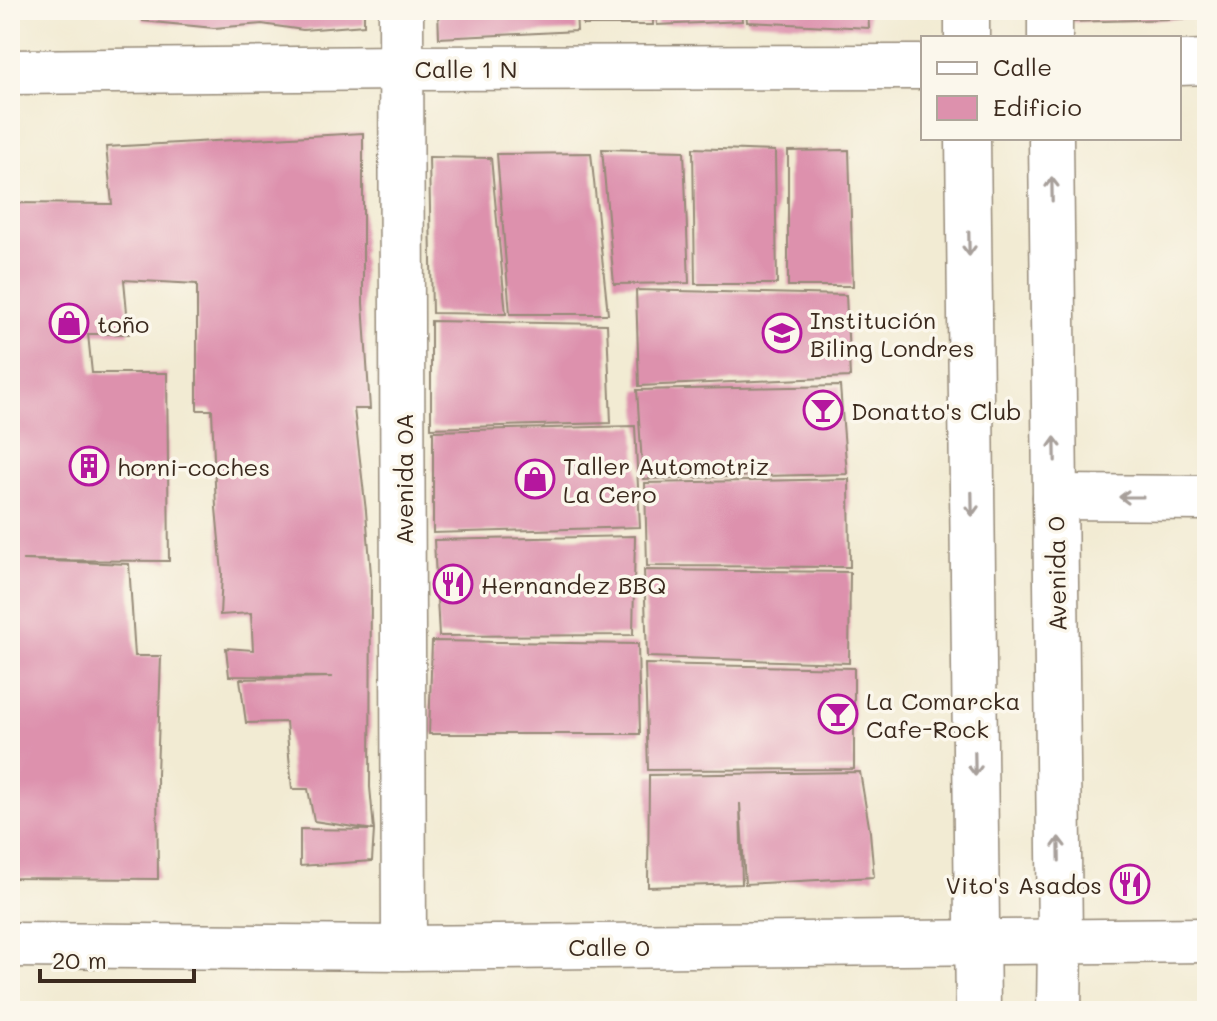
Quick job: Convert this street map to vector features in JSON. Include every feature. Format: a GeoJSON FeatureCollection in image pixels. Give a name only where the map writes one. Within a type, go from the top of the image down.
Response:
{"type":"FeatureCollection","features":[{"type":"Feature","properties":{"kind":"street","name":"Avenida 0A"},"geometry":{"type":"LineString","coordinates":[[401,10],[404,948]]}},
{"type":"Feature","properties":{"kind":"street"},"geometry":{"type":"LineString","coordinates":[[967,10],[967,36]]}},
{"type":"Feature","properties":{"kind":"street"},"geometry":{"type":"LineString","coordinates":[[1050,10],[1050,36]]}},
{"type":"Feature","properties":{"kind":"street"},"geometry":{"type":"LineString","coordinates":[[1181,63],[1207,62]]}},
{"type":"Feature","properties":{"kind":"street","name":"Calle 1 N"},"geometry":{"type":"LineString","coordinates":[[10,72],[921,67]]}},
{"type":"Feature","properties":{"kind":"street"},"geometry":{"type":"LineString","coordinates":[[968,140],[978,1011]]}},
{"type":"Feature","properties":{"kind":"street","name":"Avenida 0"},"geometry":{"type":"LineString","coordinates":[[1051,140],[1059,1011]]}},
{"type":"Feature","properties":{"kind":"street"},"geometry":{"type":"LineString","coordinates":[[1055,497],[1207,498]]}},
{"type":"Feature","properties":{"kind":"street","name":"Calle 0"},"geometry":{"type":"LineString","coordinates":[[10,945],[404,948],[1207,940]]}},
{"type":"Feature","properties":{"kind":"building"},"geometry":{"type":"Polygon","coordinates":[[[142,10],[364,10],[364,25],[303,30],[262,24],[214,28],[143,21],[142,10]]]}},
{"type":"Feature","properties":{"kind":"building"},"geometry":{"type":"Polygon","coordinates":[[[438,10],[576,10],[577,31],[439,38],[438,10]]]}},
{"type":"Feature","properties":{"kind":"building"},"geometry":{"type":"Polygon","coordinates":[[[582,10],[653,10],[653,25],[583,25],[582,10]]]}},
{"type":"Feature","properties":{"kind":"building"},"geometry":{"type":"Polygon","coordinates":[[[656,10],[741,10],[742,21],[657,25],[656,10]]]}},
{"type":"Feature","properties":{"kind":"building"},"geometry":{"type":"Polygon","coordinates":[[[746,10],[868,10],[869,28],[747,22],[746,10]]]}},
{"type":"Feature","properties":{"kind":"building"},"geometry":{"type":"Polygon","coordinates":[[[1070,10],[1207,10],[1207,18],[1070,22],[1070,10]]]}},
{"type":"Feature","properties":{"kind":"building"},"geometry":{"type":"Polygon","coordinates":[[[363,133],[363,303],[370,409],[354,409],[371,575],[370,787],[374,830],[314,821],[308,789],[292,789],[286,722],[246,723],[240,679],[333,677],[229,676],[226,648],[253,650],[251,613],[220,615],[222,573],[212,410],[197,410],[197,284],[124,280],[129,334],[88,334],[92,373],[167,373],[169,561],[22,560],[129,564],[135,656],[161,656],[157,774],[158,879],[10,878],[10,203],[112,204],[106,147],[363,133]]]}},
{"type":"Feature","properties":{"kind":"building"},"geometry":{"type":"Polygon","coordinates":[[[693,148],[775,151],[777,284],[695,284],[693,148]]]}},
{"type":"Feature","properties":{"kind":"building"},"geometry":{"type":"Polygon","coordinates":[[[602,149],[684,151],[689,283],[614,284],[602,149]]]}},
{"type":"Feature","properties":{"kind":"building"},"geometry":{"type":"Polygon","coordinates":[[[849,150],[853,286],[788,286],[788,151],[849,150]]]}},
{"type":"Feature","properties":{"kind":"building"},"geometry":{"type":"Polygon","coordinates":[[[591,153],[608,314],[510,314],[497,154],[591,153]]]}},
{"type":"Feature","properties":{"kind":"building"},"geometry":{"type":"Polygon","coordinates":[[[429,157],[491,158],[506,314],[432,313],[429,157]]]}},
{"type":"Feature","properties":{"kind":"building"},"geometry":{"type":"Polygon","coordinates":[[[636,290],[846,295],[850,377],[639,386],[636,290]]]}},
{"type":"Feature","properties":{"kind":"building"},"geometry":{"type":"Polygon","coordinates":[[[431,321],[607,324],[611,423],[431,428],[431,321]]]}},
{"type":"Feature","properties":{"kind":"building"},"geometry":{"type":"Polygon","coordinates":[[[840,386],[847,474],[643,479],[637,390],[840,386]]]}},
{"type":"Feature","properties":{"kind":"building","name":"Taller Automotriz La Cero"},"geometry":{"type":"Polygon","coordinates":[[[635,426],[640,527],[433,533],[433,431],[635,426]]]}},
{"type":"Feature","properties":{"kind":"building"},"geometry":{"type":"Polygon","coordinates":[[[849,479],[850,567],[647,566],[645,483],[849,479]]]}},
{"type":"Feature","properties":{"kind":"building"},"geometry":{"type":"Polygon","coordinates":[[[635,536],[633,635],[439,636],[434,540],[635,536]]]}},
{"type":"Feature","properties":{"kind":"building"},"geometry":{"type":"Polygon","coordinates":[[[644,570],[850,572],[849,663],[647,657],[644,570]]]}},
{"type":"Feature","properties":{"kind":"building"},"geometry":{"type":"Polygon","coordinates":[[[432,641],[638,644],[640,734],[429,734],[432,641]]]}},
{"type":"Feature","properties":{"kind":"building"},"geometry":{"type":"Polygon","coordinates":[[[645,664],[854,668],[854,769],[648,770],[645,664]]]}},
{"type":"Feature","properties":{"kind":"building"},"geometry":{"type":"Polygon","coordinates":[[[860,772],[874,877],[745,884],[740,803],[742,884],[648,887],[649,775],[860,772]]]}},
{"type":"Feature","properties":{"kind":"building"},"geometry":{"type":"Polygon","coordinates":[[[300,829],[374,830],[372,861],[300,866],[300,829]]]}},
{"type":"Feature","properties":{"kind":"place","name":"toño"},"geometry":{"type":"Point","coordinates":[69,323]}},
{"type":"Feature","properties":{"kind":"place","name":"Institución Biling Londres"},"geometry":{"type":"Point","coordinates":[782,333]}},
{"type":"Feature","properties":{"kind":"place","name":"Donatto's Club"},"geometry":{"type":"Point","coordinates":[823,410]}},
{"type":"Feature","properties":{"kind":"place","name":"horni-coches"},"geometry":{"type":"Point","coordinates":[89,466]}},
{"type":"Feature","properties":{"kind":"place","name":"Taller Automotriz La Cero"},"geometry":{"type":"Point","coordinates":[535,479]}},
{"type":"Feature","properties":{"kind":"place","name":"Hernandez BBQ"},"geometry":{"type":"Point","coordinates":[453,584]}},
{"type":"Feature","properties":{"kind":"place","name":"La Comarcka Cafe-Rock"},"geometry":{"type":"Point","coordinates":[838,714]}},
{"type":"Feature","properties":{"kind":"place","name":"Vito's Asados"},"geometry":{"type":"Point","coordinates":[1130,884]}}]}
